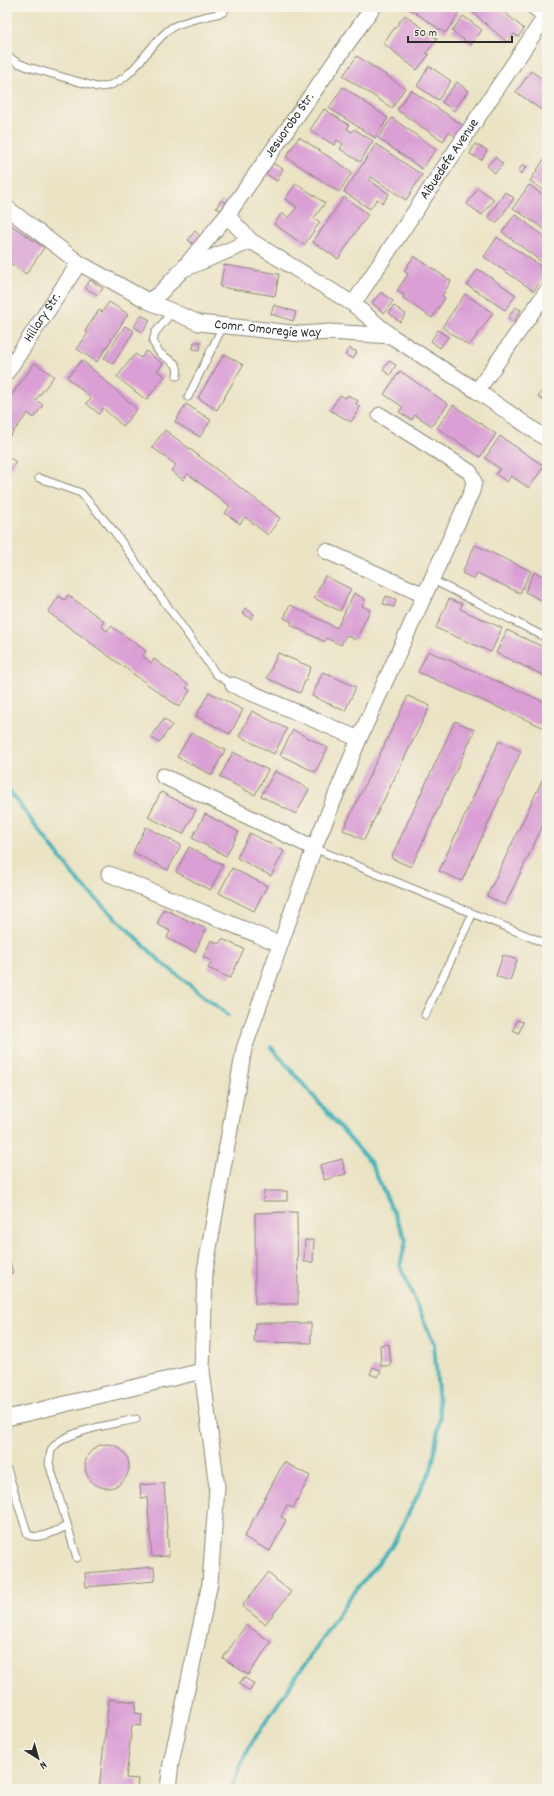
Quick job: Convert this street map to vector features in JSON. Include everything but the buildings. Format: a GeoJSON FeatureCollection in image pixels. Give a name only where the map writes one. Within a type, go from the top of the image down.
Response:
{"type":"FeatureCollection","features":[{"type":"Feature","properties":{"kind":"street","name":"Jesuorobo Str."},"geometry":{"type":"LineString","coordinates":[[148,301],[159,294],[183,269],[228,214],[373,7]]}},
{"type":"Feature","properties":{"kind":"street","name":"Aibuedefe Avenue"},"geometry":{"type":"LineString","coordinates":[[353,304],[545,16]]}},
{"type":"Feature","properties":{"kind":"street","name":"Comr. Omoregie Way"},"geometry":{"type":"LineString","coordinates":[[7,208],[79,263],[148,301],[199,323],[301,334],[330,332],[392,336]]}},
{"type":"Feature","properties":{"kind":"street"},"geometry":{"type":"LineString","coordinates":[[228,214],[233,222],[251,241],[353,304],[392,336],[477,391],[547,439]]}},
{"type":"Feature","properties":{"kind":"street"},"geometry":{"type":"LineString","coordinates":[[183,269],[251,241]]}},
{"type":"Feature","properties":{"kind":"street","name":"Hillary Str."},"geometry":{"type":"LineString","coordinates":[[7,372],[79,263]]}},
{"type":"Feature","properties":{"kind":"street"},"geometry":{"type":"LineString","coordinates":[[477,391],[547,291]]}},
{"type":"Feature","properties":{"kind":"street"},"geometry":{"type":"LineString","coordinates":[[168,1789],[171,1763],[210,1583],[217,1487],[202,1371],[205,1271],[242,1056],[314,848],[359,739],[472,491],[474,482],[470,472],[380,415]]}},
{"type":"Feature","properties":{"kind":"street"},"geometry":{"type":"LineString","coordinates":[[326,551],[424,595]]}},
{"type":"Feature","properties":{"kind":"street"},"geometry":{"type":"LineString","coordinates":[[233,685],[359,739]]}},
{"type":"Feature","properties":{"kind":"street"},"geometry":{"type":"LineString","coordinates":[[163,776],[314,848]]}},
{"type":"Feature","properties":{"kind":"street"},"geometry":{"type":"LineString","coordinates":[[109,874],[280,944]]}},
{"type":"Feature","properties":{"kind":"street"},"geometry":{"type":"LineString","coordinates":[[7,1418],[202,1371]]}},
{"type":"Feature","properties":{"kind":"lane"},"geometry":{"type":"LineString","coordinates":[[527,7],[545,16]]}},
{"type":"Feature","properties":{"kind":"lane"},"geometry":{"type":"LineString","coordinates":[[7,56],[28,67],[97,87],[107,88],[119,82],[161,36],[173,28],[184,23],[224,12]]}},
{"type":"Feature","properties":{"kind":"lane"},"geometry":{"type":"LineString","coordinates":[[172,312],[155,333],[153,342],[159,352],[176,363],[179,369],[177,376]]}},
{"type":"Feature","properties":{"kind":"lane"},"geometry":{"type":"LineString","coordinates":[[188,397],[223,326]]}},
{"type":"Feature","properties":{"kind":"lane"},"geometry":{"type":"LineString","coordinates":[[39,478],[82,493],[113,530],[216,674],[233,685]]}},
{"type":"Feature","properties":{"kind":"lane"},"geometry":{"type":"LineString","coordinates":[[431,579],[547,638]]}},
{"type":"Feature","properties":{"kind":"lane"},"geometry":{"type":"LineString","coordinates":[[314,848],[547,944]]}},
{"type":"Feature","properties":{"kind":"lane"},"geometry":{"type":"LineString","coordinates":[[425,1015],[472,914]]}},
{"type":"Feature","properties":{"kind":"lane"},"geometry":{"type":"LineString","coordinates":[[77,1558],[49,1463],[52,1450],[61,1440],[72,1435],[136,1419]]}},
{"type":"Feature","properties":{"kind":"lane"},"geometry":{"type":"LineString","coordinates":[[7,1468],[28,1535],[33,1536],[46,1534],[67,1526]]}},
{"type":"Feature","properties":{"kind":"waterway"},"geometry":{"type":"LineString","coordinates":[[7,788],[78,881],[161,962],[228,1015]]}},
{"type":"Feature","properties":{"kind":"waterway"},"geometry":{"type":"LineString","coordinates":[[231,1789],[248,1748],[348,1600],[392,1546],[432,1467],[440,1417],[434,1344],[400,1266],[406,1240],[371,1163],[271,1047]]}}]}
